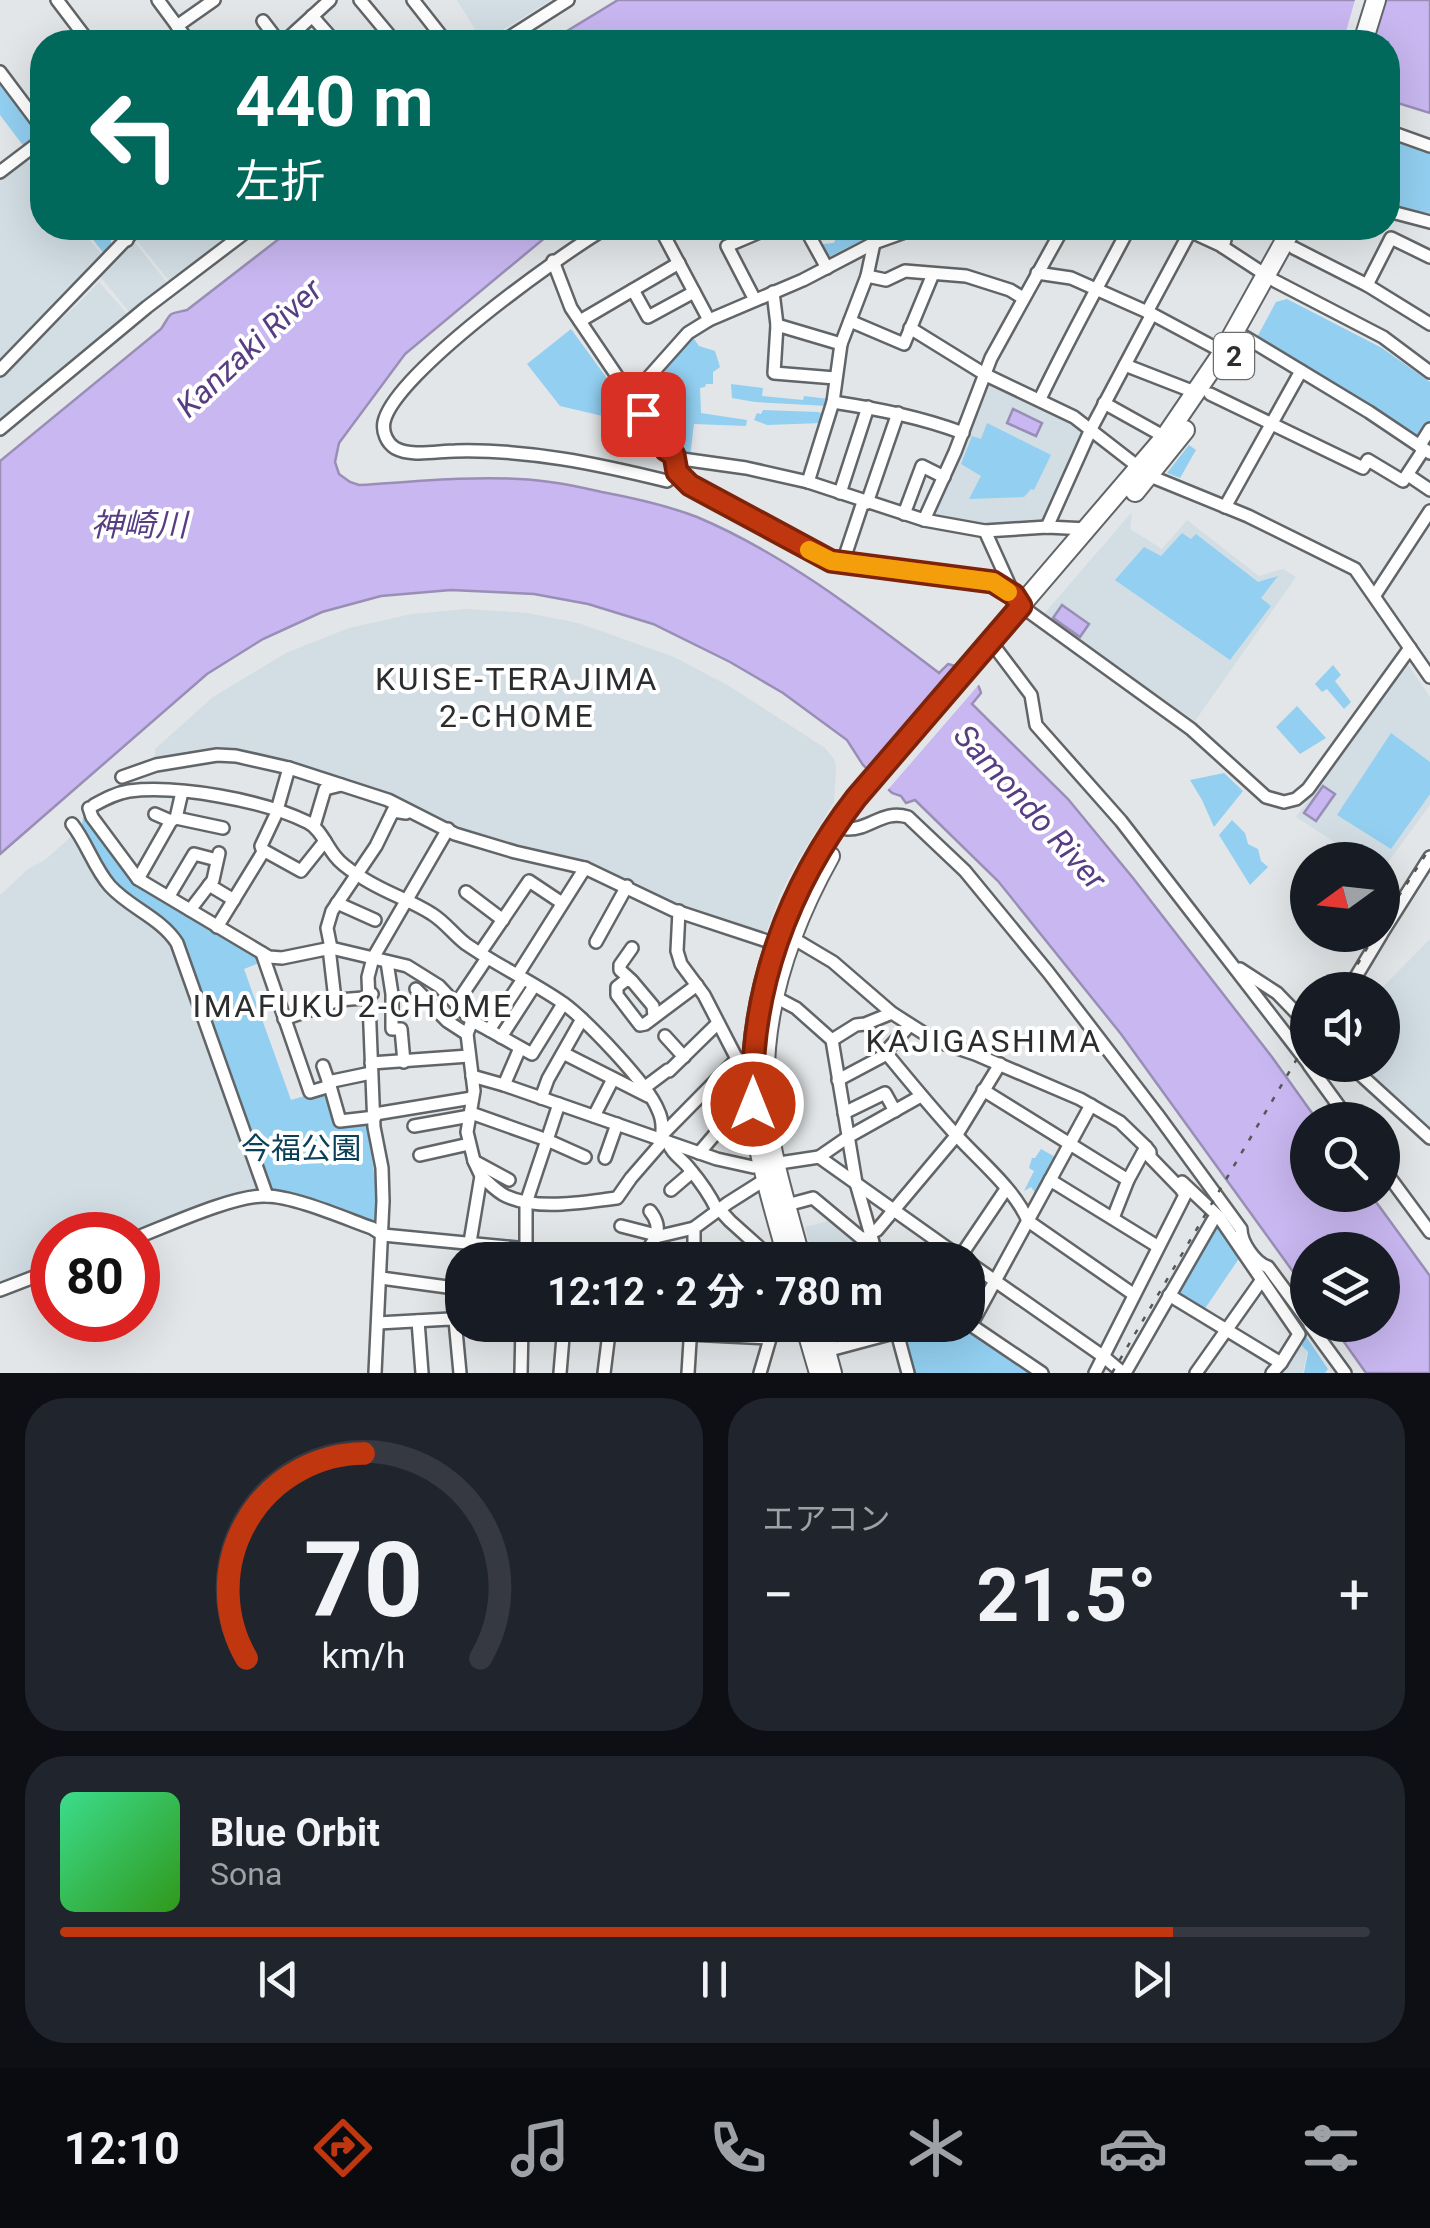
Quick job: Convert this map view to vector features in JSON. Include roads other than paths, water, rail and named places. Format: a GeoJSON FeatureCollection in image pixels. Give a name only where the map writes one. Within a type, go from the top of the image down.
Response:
{"type":"FeatureCollection","features":[{"type":"Feature","properties":{"kind":"highway"},"geometry":{"type":"LineString","coordinates":[[1355,30],[1364,0]]}},
{"type":"Feature","properties":{"kind":"highway"},"geometry":{"type":"LineString","coordinates":[[1367,30],[1376,0]]}},
{"type":"Feature","properties":{"kind":"highway","name":"2"},"geometry":{"type":"LineString","coordinates":[[1021,604],[1145,472],[1245,337],[1287,240]]}},
{"type":"Feature","properties":{"kind":"highway","name":"2"},"geometry":{"type":"LineString","coordinates":[[780,1242],[769,1168],[765,1080],[768,1036],[784,922],[808,869],[834,828],[995,646],[1021,604],[1087,529],[1145,472],[1165,437],[1203,394],[1223,352],[1298,240]]}},
{"type":"Feature","properties":{"kind":"highway","name":"2"},"geometry":{"type":"LineString","coordinates":[[796,1242],[787,1205],[755,1125],[745,1060],[783,941],[860,802]]}},
{"type":"Feature","properties":{"kind":"highway"},"geometry":{"type":"LineString","coordinates":[[811,1342],[819,1373]]}},
{"type":"Feature","properties":{"kind":"highway"},"geometry":{"type":"LineString","coordinates":[[824,1342],[832,1373]]}},
{"type":"Feature","properties":{"kind":"street"},"geometry":{"type":"LineString","coordinates":[[57,0],[80,30]]}},
{"type":"Feature","properties":{"kind":"street"},"geometry":{"type":"LineString","coordinates":[[158,0],[180,30]]}},
{"type":"Feature","properties":{"kind":"street"},"geometry":{"type":"LineString","coordinates":[[177,26],[214,0]]}},
{"type":"Feature","properties":{"kind":"street"},"geometry":{"type":"LineString","coordinates":[[360,0],[386,30]]}},
{"type":"Feature","properties":{"kind":"street"},"geometry":{"type":"LineString","coordinates":[[413,0],[437,30]]}},
{"type":"Feature","properties":{"kind":"street"},"geometry":{"type":"LineString","coordinates":[[521,30],[568,0]]}},
{"type":"Feature","properties":{"kind":"street"},"geometry":{"type":"LineString","coordinates":[[294,30],[320,6],[330,30]]}},
{"type":"Feature","properties":{"kind":"street"},"geometry":{"type":"LineString","coordinates":[[263,20],[271,30]]}},
{"type":"Feature","properties":{"kind":"street"},"geometry":{"type":"LineString","coordinates":[[0,72],[30,112]]}},
{"type":"Feature","properties":{"kind":"street"},"geometry":{"type":"LineString","coordinates":[[1400,135],[1430,146]]}},
{"type":"Feature","properties":{"kind":"street"},"geometry":{"type":"LineString","coordinates":[[0,172],[30,149]]}},
{"type":"Feature","properties":{"kind":"street"},"geometry":{"type":"LineString","coordinates":[[1400,214],[1430,222]]}},
{"type":"Feature","properties":{"kind":"street"},"geometry":{"type":"LineString","coordinates":[[0,370],[127,240]]}},
{"type":"Feature","properties":{"kind":"street"},"geometry":{"type":"LineString","coordinates":[[0,429],[147,307],[235,240]]}},
{"type":"Feature","properties":{"kind":"street"},"geometry":{"type":"LineString","coordinates":[[587,240],[484,316],[408,384],[384,421],[384,434],[391,446],[404,452],[480,450],[562,459],[667,481],[677,472]]}},
{"type":"Feature","properties":{"kind":"street"},"geometry":{"type":"LineString","coordinates":[[666,240],[709,320]]}},
{"type":"Feature","properties":{"kind":"street"},"geometry":{"type":"LineString","coordinates":[[741,240],[727,246],[755,300]]}},
{"type":"Feature","properties":{"kind":"street"},"geometry":{"type":"LineString","coordinates":[[812,240],[827,268]]}},
{"type":"Feature","properties":{"kind":"street"},"geometry":{"type":"LineString","coordinates":[[631,397],[688,333],[882,240]]}},
{"type":"Feature","properties":{"kind":"street"},"geometry":{"type":"LineString","coordinates":[[924,520],[991,358],[1056,240]]}},
{"type":"Feature","properties":{"kind":"street"},"geometry":{"type":"LineString","coordinates":[[1040,398],[1123,240]]}},
{"type":"Feature","properties":{"kind":"street"},"geometry":{"type":"LineString","coordinates":[[1047,527],[1183,240]]}},
{"type":"Feature","properties":{"kind":"street"},"geometry":{"type":"LineString","coordinates":[[1208,240],[1382,338],[1430,372]]}},
{"type":"Feature","properties":{"kind":"street"},"geometry":{"type":"LineString","coordinates":[[1223,247],[1225,240]]}},
{"type":"Feature","properties":{"kind":"street"},"geometry":{"type":"LineString","coordinates":[[1367,285],[1390,240]]}},
{"type":"Feature","properties":{"kind":"street"},"geometry":{"type":"LineString","coordinates":[[1395,240],[1430,257]]}},
{"type":"Feature","properties":{"kind":"street"},"geometry":{"type":"LineString","coordinates":[[808,482],[833,402],[841,344],[867,276],[874,243]]}},
{"type":"Feature","properties":{"kind":"street"},"geometry":{"type":"LineString","coordinates":[[1294,248],[1367,285],[1430,324]]}},
{"type":"Feature","properties":{"kind":"street"},"geometry":{"type":"LineString","coordinates":[[553,262],[571,308],[666,450],[682,460],[746,468],[808,482],[924,520],[985,531],[1087,529]]}},
{"type":"Feature","properties":{"kind":"street"},"geometry":{"type":"LineString","coordinates":[[580,320],[679,264]]}},
{"type":"Feature","properties":{"kind":"street"},"geometry":{"type":"LineString","coordinates":[[867,276],[886,280],[905,271],[966,276],[1023,298]]}},
{"type":"Feature","properties":{"kind":"street"},"geometry":{"type":"LineString","coordinates":[[1038,273],[1064,276],[1097,290],[1223,352]]}},
{"type":"Feature","properties":{"kind":"street"},"geometry":{"type":"LineString","coordinates":[[850,321],[904,344],[932,274]]}},
{"type":"Feature","properties":{"kind":"street"},"geometry":{"type":"LineString","coordinates":[[633,290],[648,317],[694,292]]}},
{"type":"Feature","properties":{"kind":"street"},"geometry":{"type":"LineString","coordinates":[[773,292],[777,324],[774,373],[835,378]]}},
{"type":"Feature","properties":{"kind":"street"},"geometry":{"type":"LineString","coordinates":[[777,324],[841,344]]}},
{"type":"Feature","properties":{"kind":"street"},"geometry":{"type":"LineString","coordinates":[[910,328],[986,374],[1074,417],[1145,472],[1355,569],[1430,677]]}},
{"type":"Feature","properties":{"kind":"street"},"geometry":{"type":"LineString","coordinates":[[1245,337],[1425,449]]}},
{"type":"Feature","properties":{"kind":"street"},"geometry":{"type":"LineString","coordinates":[[1126,364],[1272,424],[1362,468],[1368,460],[1403,481],[1425,449],[1430,429]]}},
{"type":"Feature","properties":{"kind":"street"},"geometry":{"type":"LineString","coordinates":[[1225,507],[1301,371]]}},
{"type":"Feature","properties":{"kind":"street"},"geometry":{"type":"LineString","coordinates":[[833,402],[928,420],[963,433]]}},
{"type":"Feature","properties":{"kind":"street"},"geometry":{"type":"LineString","coordinates":[[1104,404],[1165,437]]}},
{"type":"Feature","properties":{"kind":"street"},"geometry":{"type":"LineString","coordinates":[[840,494],[868,408]]}},
{"type":"Feature","properties":{"kind":"street"},"geometry":{"type":"LineString","coordinates":[[843,562],[898,413]]}},
{"type":"Feature","properties":{"kind":"street"},"geometry":{"type":"LineString","coordinates":[[674,455],[677,472],[690,485],[831,561],[993,582],[1192,730],[1266,796],[1284,802],[1308,790],[1410,648]]}},
{"type":"Feature","properties":{"kind":"street"},"geometry":{"type":"LineString","coordinates":[[904,514],[922,466],[944,476]]}},
{"type":"Feature","properties":{"kind":"street"},"geometry":{"type":"LineString","coordinates":[[1408,475],[1430,490]]}},
{"type":"Feature","properties":{"kind":"street"},"geometry":{"type":"LineString","coordinates":[[1375,595],[1430,511]]}},
{"type":"Feature","properties":{"kind":"street"},"geometry":{"type":"LineString","coordinates":[[985,531],[1021,604]]}},
{"type":"Feature","properties":{"kind":"street"},"geometry":{"type":"LineString","coordinates":[[995,646],[1030,696],[1036,725],[1121,821],[1290,1040]]}},
{"type":"Feature","properties":{"kind":"street"},"geometry":{"type":"LineString","coordinates":[[122,778],[156,765],[217,755],[289,768],[420,815],[454,834],[585,868],[679,912],[783,941],[832,962],[892,1013],[936,1041],[1000,1064],[1120,1122],[1217,1215],[1299,1334],[1272,1373]]}},
{"type":"Feature","properties":{"kind":"street"},"geometry":{"type":"LineString","coordinates":[[289,768],[278,810],[260,846],[301,871],[324,841]]}},
{"type":"Feature","properties":{"kind":"street"},"geometry":{"type":"LineString","coordinates":[[314,826],[325,789],[342,784]]}},
{"type":"Feature","properties":{"kind":"street"},"geometry":{"type":"LineString","coordinates":[[679,912],[677,951],[681,964],[745,1060],[664,1139],[631,1178],[622,1200],[526,1203],[503,1195],[482,1176],[474,1161],[467,1132],[472,1098],[470,1028],[439,986],[407,966],[330,948],[269,957],[138,879],[92,816],[92,807],[116,794],[132,791],[182,792],[278,810],[314,826],[338,860],[356,874],[432,914],[461,940],[582,1019],[658,1107],[664,1139],[671,1150],[718,1210],[753,1242]]}},
{"type":"Feature","properties":{"kind":"street"},"geometry":{"type":"LineString","coordinates":[[138,879],[173,820],[182,792]]}},
{"type":"Feature","properties":{"kind":"street"},"geometry":{"type":"LineString","coordinates":[[333,1001],[328,923],[336,903],[376,846],[390,806]]}},
{"type":"Feature","properties":{"kind":"street"},"geometry":{"type":"LineString","coordinates":[[155,814],[223,828]]}},
{"type":"Feature","properties":{"kind":"street"},"geometry":{"type":"LineString","coordinates":[[847,829],[857,830],[888,815],[908,817],[965,871],[1157,1114],[1242,1229],[1241,1238]]}},
{"type":"Feature","properties":{"kind":"street"},"geometry":{"type":"LineString","coordinates":[[72,824],[106,882],[167,930],[177,943],[267,1196]]}},
{"type":"Feature","properties":{"kind":"street"},"geometry":{"type":"LineString","coordinates":[[375,1373],[383,1234],[382,1168],[374,1127],[368,977],[372,958],[448,830]]}},
{"type":"Feature","properties":{"kind":"street"},"geometry":{"type":"LineString","coordinates":[[218,928],[263,850]]}},
{"type":"Feature","properties":{"kind":"street"},"geometry":{"type":"LineString","coordinates":[[169,896],[194,854],[218,856],[213,880],[190,910]]}},
{"type":"Feature","properties":{"kind":"street"},"geometry":{"type":"LineString","coordinates":[[1400,905],[1430,857]]}},
{"type":"Feature","properties":{"kind":"street"},"geometry":{"type":"LineString","coordinates":[[495,1034],[562,902],[585,868]]}},
{"type":"Feature","properties":{"kind":"street"},"geometry":{"type":"LineString","coordinates":[[456,1004],[529,881],[562,902]]}},
{"type":"Feature","properties":{"kind":"street"},"geometry":{"type":"LineString","coordinates":[[209,884],[234,900]]}},
{"type":"Feature","properties":{"kind":"street"},"geometry":{"type":"LineString","coordinates":[[596,942],[609,929],[627,886]]}},
{"type":"Feature","properties":{"kind":"street"},"geometry":{"type":"LineString","coordinates":[[466,892],[503,920]]}},
{"type":"Feature","properties":{"kind":"street"},"geometry":{"type":"LineString","coordinates":[[336,903],[375,920]]}},
{"type":"Feature","properties":{"kind":"street"},"geometry":{"type":"LineString","coordinates":[[632,948],[620,970],[653,1006],[654,1017]]}},
{"type":"Feature","properties":{"kind":"street"},"geometry":{"type":"LineString","coordinates":[[262,953],[310,1092],[371,1068],[468,1056]]}},
{"type":"Feature","properties":{"kind":"street"},"geometry":{"type":"LineString","coordinates":[[388,962],[392,1028],[401,1029],[404,1062]]}},
{"type":"Feature","properties":{"kind":"street"},"geometry":{"type":"LineString","coordinates":[[1232,964],[1277,993],[1290,1006]]}},
{"type":"Feature","properties":{"kind":"street"},"geometry":{"type":"LineString","coordinates":[[632,981],[616,986],[617,996],[640,1025],[697,985]]}},
{"type":"Feature","properties":{"kind":"street"},"geometry":{"type":"LineString","coordinates":[[416,989],[446,1021],[495,1034],[554,1068]]}},
{"type":"Feature","properties":{"kind":"street"},"geometry":{"type":"LineString","coordinates":[[284,1019],[333,1001],[370,995]]}},
{"type":"Feature","properties":{"kind":"street"},"geometry":{"type":"LineString","coordinates":[[774,996],[796,1008],[832,1040],[856,1183],[873,1242]]}},
{"type":"Feature","properties":{"kind":"street"},"geometry":{"type":"LineString","coordinates":[[504,1085],[563,1004]]}},
{"type":"Feature","properties":{"kind":"street"},"geometry":{"type":"LineString","coordinates":[[832,1040],[856,1025],[892,1013]]}},
{"type":"Feature","properties":{"kind":"street"},"geometry":{"type":"LineString","coordinates":[[541,1098],[582,1019]]}},
{"type":"Feature","properties":{"kind":"street"},"geometry":{"type":"LineString","coordinates":[[647,1093],[718,1023]]}},
{"type":"Feature","properties":{"kind":"street"},"geometry":{"type":"LineString","coordinates":[[834,1023],[846,1032]]}},
{"type":"Feature","properties":{"kind":"street"},"geometry":{"type":"LineString","coordinates":[[838,1080],[887,1054],[910,1025]]}},
{"type":"Feature","properties":{"kind":"street"},"geometry":{"type":"LineString","coordinates":[[664,1036],[684,1056]]}},
{"type":"Feature","properties":{"kind":"street"},"geometry":{"type":"LineString","coordinates":[[562,1053],[612,1080],[647,1093]]}},
{"type":"Feature","properties":{"kind":"street"},"geometry":{"type":"LineString","coordinates":[[887,1054],[1006,1188],[1028,1221],[1133,1294]]}},
{"type":"Feature","properties":{"kind":"street"},"geometry":{"type":"LineString","coordinates":[[787,1205],[813,1198],[860,1237],[871,1236],[956,1136],[1000,1064]]}},
{"type":"Feature","properties":{"kind":"street"},"geometry":{"type":"LineString","coordinates":[[323,1066],[340,1121],[472,1098]]}},
{"type":"Feature","properties":{"kind":"street"},"geometry":{"type":"LineString","coordinates":[[472,1076],[717,1159],[769,1168],[819,1157],[921,1096]]}},
{"type":"Feature","properties":{"kind":"street"},"geometry":{"type":"LineString","coordinates":[[594,1116],[612,1080]]}},
{"type":"Feature","properties":{"kind":"street"},"geometry":{"type":"LineString","coordinates":[[1369,1082],[1430,1138]]}},
{"type":"Feature","properties":{"kind":"street"},"geometry":{"type":"LineString","coordinates":[[984,1090],[1128,1180]]}},
{"type":"Feature","properties":{"kind":"street"},"geometry":{"type":"LineString","coordinates":[[844,1113],[884,1093],[895,1111]]}},
{"type":"Feature","properties":{"kind":"street"},"geometry":{"type":"LineString","coordinates":[[526,1242],[526,1203],[559,1104]]}},
{"type":"Feature","properties":{"kind":"street"},"geometry":{"type":"LineString","coordinates":[[985,1298],[1091,1105]]}},
{"type":"Feature","properties":{"kind":"street"},"geometry":{"type":"LineString","coordinates":[[414,1126],[471,1114],[547,1140],[585,1158]]}},
{"type":"Feature","properties":{"kind":"street"},"geometry":{"type":"LineString","coordinates":[[604,1158],[617,1124]]}},
{"type":"Feature","properties":{"kind":"street"},"geometry":{"type":"LineString","coordinates":[[699,1153],[716,1133]]}},
{"type":"Feature","properties":{"kind":"street"},"geometry":{"type":"LineString","coordinates":[[420,1155],[469,1144]]}},
{"type":"Feature","properties":{"kind":"street"},"geometry":{"type":"LineString","coordinates":[[1113,1218],[1128,1180],[1148,1149]]}},
{"type":"Feature","properties":{"kind":"street"},"geometry":{"type":"LineString","coordinates":[[1095,1373],[1185,1195],[1150,1157],[1148,1149]]}},
{"type":"Feature","properties":{"kind":"street"},"geometry":{"type":"LineString","coordinates":[[819,1157],[938,1242]]}},
{"type":"Feature","properties":{"kind":"street"},"geometry":{"type":"LineString","coordinates":[[671,1190],[690,1170],[717,1159]]}},
{"type":"Feature","properties":{"kind":"street"},"geometry":{"type":"LineString","coordinates":[[474,1161],[509,1180]]}},
{"type":"Feature","properties":{"kind":"street"},"geometry":{"type":"LineString","coordinates":[[620,1226],[658,1236],[694,1228],[769,1168]]}},
{"type":"Feature","properties":{"kind":"street"},"geometry":{"type":"LineString","coordinates":[[160,1229],[250,1196],[278,1196],[383,1234],[469,1242],[482,1176]]}},
{"type":"Feature","properties":{"kind":"street"},"geometry":{"type":"LineString","coordinates":[[1050,1180],[1157,1246]]}},
{"type":"Feature","properties":{"kind":"street"},"geometry":{"type":"LineString","coordinates":[[974,1242],[1006,1188]]}},
{"type":"Feature","properties":{"kind":"street"},"geometry":{"type":"LineString","coordinates":[[1400,1191],[1430,1232]]}},
{"type":"Feature","properties":{"kind":"street"},"geometry":{"type":"LineString","coordinates":[[985,1275],[1124,1373],[1219,1208],[1290,1297]]}},
{"type":"Feature","properties":{"kind":"street"},"geometry":{"type":"LineString","coordinates":[[650,1210],[658,1220],[658,1236],[653,1242]]}},
{"type":"Feature","properties":{"kind":"street"},"geometry":{"type":"LineString","coordinates":[[694,1228],[694,1242]]}},
{"type":"Feature","properties":{"kind":"street"},"geometry":{"type":"LineString","coordinates":[[0,1290],[30,1278]]}},
{"type":"Feature","properties":{"kind":"street"},"geometry":{"type":"LineString","coordinates":[[381,1278],[445,1287]]}},
{"type":"Feature","properties":{"kind":"street"},"geometry":{"type":"LineString","coordinates":[[1203,1371],[1261,1280]]}},
{"type":"Feature","properties":{"kind":"street"},"geometry":{"type":"LineString","coordinates":[[1169,1295],[1281,1363]]}},
{"type":"Feature","properties":{"kind":"street"},"geometry":{"type":"LineString","coordinates":[[378,1323],[445,1320]]}},
{"type":"Feature","properties":{"kind":"street"},"geometry":{"type":"LineString","coordinates":[[418,1322],[422,1373]]}},
{"type":"Feature","properties":{"kind":"street"},"geometry":{"type":"LineString","coordinates":[[985,1335],[1042,1373]]}},
{"type":"Feature","properties":{"kind":"street"},"geometry":{"type":"LineString","coordinates":[[460,1373],[461,1342]]}},
{"type":"Feature","properties":{"kind":"street"},"geometry":{"type":"LineString","coordinates":[[522,1342],[522,1373]]}},
{"type":"Feature","properties":{"kind":"street"},"geometry":{"type":"LineString","coordinates":[[560,1373],[563,1342]]}},
{"type":"Feature","properties":{"kind":"street"},"geometry":{"type":"LineString","coordinates":[[604,1373],[607,1342]]}},
{"type":"Feature","properties":{"kind":"street"},"geometry":{"type":"LineString","coordinates":[[688,1373],[690,1342]]}},
{"type":"Feature","properties":{"kind":"street"},"geometry":{"type":"LineString","coordinates":[[760,1373],[769,1342]]}},
{"type":"Feature","properties":{"kind":"street"},"geometry":{"type":"LineString","coordinates":[[900,1342],[908,1373]]}},
{"type":"Feature","properties":{"kind":"street"},"geometry":{"type":"LineString","coordinates":[[1323,1342],[1345,1373]]}},
{"type":"Feature","properties":{"kind":"water"},"geometry":{"type":"Polygon","coordinates":[[[618,0],[1430,0],[1430,113],[1400,104],[1400,30],[569,30],[618,0]]]}},
{"type":"Feature","properties":{"kind":"water"},"geometry":{"type":"Polygon","coordinates":[[[277,240],[542,240],[405,354],[339,443],[335,462],[339,474],[359,485],[479,478],[540,481],[674,509],[730,532],[792,568],[939,673],[948,664],[968,674],[981,693],[972,704],[1068,799],[1304,1102],[1290,1102],[1290,1212],[1383,1212],[1398,1232],[1290,1232],[1290,1268],[1121,1034],[998,881],[915,800],[906,803],[892,793],[863,765],[847,740],[783,693],[653,624],[588,604],[534,594],[451,590],[381,596],[322,612],[263,639],[207,674],[0,854],[0,461],[161,329],[171,315],[187,310],[277,240]]]}},
{"type":"Feature","properties":{"kind":"water"},"geometry":{"type":"Polygon","coordinates":[[[1013,409],[1042,423],[1036,436],[1007,423],[1013,409]]]}},
{"type":"Feature","properties":{"kind":"water"},"geometry":{"type":"Polygon","coordinates":[[[1062,605],[1089,624],[1080,637],[1053,618],[1062,605]]]}},
{"type":"Feature","properties":{"kind":"water"},"geometry":{"type":"Polygon","coordinates":[[[1323,786],[1335,794],[1316,821],[1304,813],[1323,786]]]}},
{"type":"Feature","properties":{"kind":"water"},"geometry":{"type":"Polygon","coordinates":[[[1400,1235],[1430,1276],[1430,1373],[1366,1373],[1344,1342],[1400,1342],[1400,1235]]]}},
{"type":"Feature","properties":{"kind":"railway"},"geometry":{"type":"LineString","coordinates":[[1400,894],[1430,848]]}},
{"type":"Feature","properties":{"kind":"railway"},"geometry":{"type":"LineString","coordinates":[[1353,972],[1365,952]]}},
{"type":"Feature","properties":{"kind":"railway"},"geometry":{"type":"LineString","coordinates":[[1112,1373],[1290,1071]]}},
{"type":"Feature","properties":{"kind":"district","name":"KUISE-TERAJIMA 2-CHOME"},"geometry":{"type":"Point","coordinates":[517,698]}},
{"type":"Feature","properties":{"kind":"district","name":"IMAFUKU 2-CHOME"},"geometry":{"type":"Point","coordinates":[353,1006]}},
{"type":"Feature","properties":{"kind":"district","name":"KAJIGASHIMA"},"geometry":{"type":"Point","coordinates":[984,1041]}},
{"type":"Feature","properties":{"kind":"water label","name":"Kanzaki River"},"geometry":{"type":"Point","coordinates":[249,348]}},
{"type":"Feature","properties":{"kind":"water label","name":"神崎川"},"geometry":{"type":"Point","coordinates":[139,525]}},
{"type":"Feature","properties":{"kind":"water label","name":"Samondo River"},"geometry":{"type":"Point","coordinates":[1030,807]}},
{"type":"Feature","properties":{"kind":"park label","name":"今福公園"},"geometry":{"type":"Point","coordinates":[301,1148]}}]}
